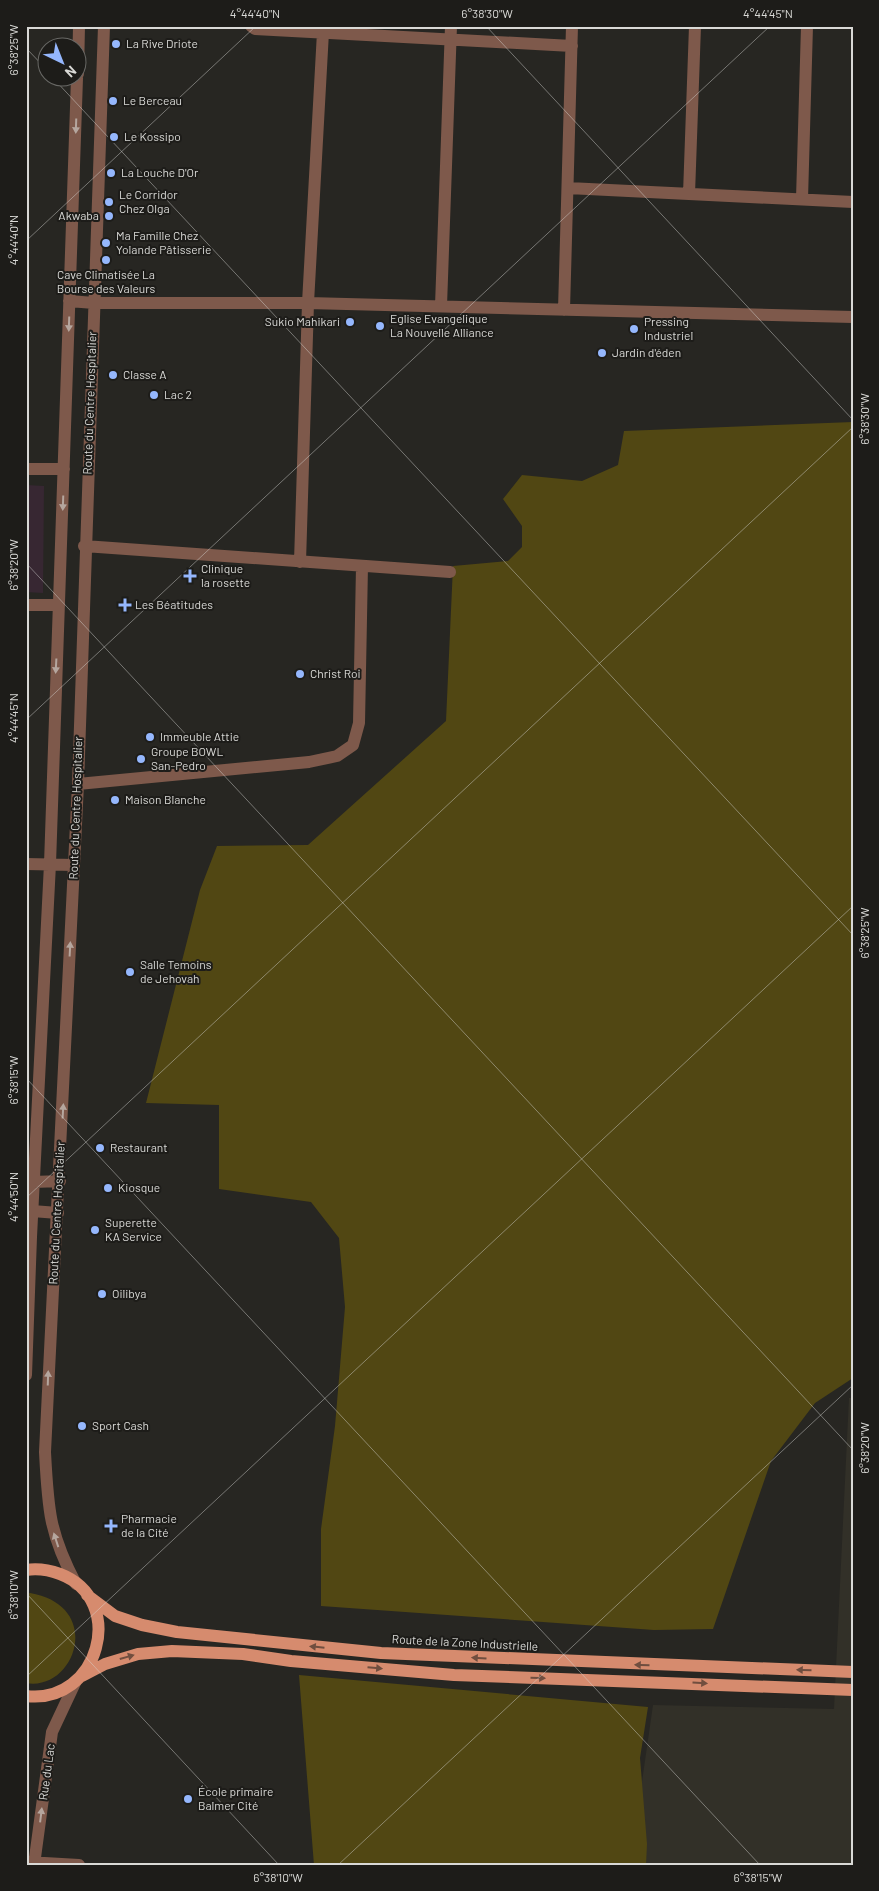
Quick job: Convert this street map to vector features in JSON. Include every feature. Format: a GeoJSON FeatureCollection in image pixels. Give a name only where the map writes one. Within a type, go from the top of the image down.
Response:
{"type":"FeatureCollection","features":[{"type":"Feature","properties":{"kind":"main road","name":"Route de la Zone Industrielle"},"geometry":{"type":"LineString","coordinates":[[26,1570],[52,1571],[76,1584],[87,1595],[115,1616],[142,1625],[177,1632],[381,1653],[853,1672]]}},
{"type":"Feature","properties":{"kind":"main road"},"geometry":{"type":"LineString","coordinates":[[78,1679],[95,1654],[99,1630],[93,1606],[87,1595]]}},
{"type":"Feature","properties":{"kind":"main road"},"geometry":{"type":"LineString","coordinates":[[26,1696],[55,1694],[105,1664],[138,1654],[172,1652],[243,1654],[290,1661],[454,1675],[853,1690]]}},
{"type":"Feature","properties":{"kind":"street","name":"Route du Centre Hospitalier"},"geometry":{"type":"LineString","coordinates":[[76,1584],[60,1554],[48,1508],[45,1452],[60,1181],[78,784],[84,546],[104,26]]}},
{"type":"Feature","properties":{"kind":"street"},"geometry":{"type":"LineString","coordinates":[[251,26],[255,28],[323,32],[363,30],[451,33],[572,46]]}},
{"type":"Feature","properties":{"kind":"street"},"geometry":{"type":"LineString","coordinates":[[564,310],[572,26]]}},
{"type":"Feature","properties":{"kind":"street"},"geometry":{"type":"LineString","coordinates":[[689,194],[695,26]]}},
{"type":"Feature","properties":{"kind":"street"},"geometry":{"type":"LineString","coordinates":[[802,199],[807,26]]}},
{"type":"Feature","properties":{"kind":"street"},"geometry":{"type":"LineString","coordinates":[[300,562],[308,303],[323,32]]}},
{"type":"Feature","properties":{"kind":"street"},"geometry":{"type":"LineString","coordinates":[[441,306],[451,33]]}},
{"type":"Feature","properties":{"kind":"street","name":"Route du Centre Hospitalier"},"geometry":{"type":"LineString","coordinates":[[26,1375],[30,1185],[50,864],[77,88]]}},
{"type":"Feature","properties":{"kind":"street"},"geometry":{"type":"LineString","coordinates":[[568,188],[853,202]]}},
{"type":"Feature","properties":{"kind":"street"},"geometry":{"type":"LineString","coordinates":[[69,301],[94,303],[308,303],[853,318]]}},
{"type":"Feature","properties":{"kind":"street"},"geometry":{"type":"LineString","coordinates":[[26,469],[64,469]]}},
{"type":"Feature","properties":{"kind":"street"},"geometry":{"type":"LineString","coordinates":[[84,546],[450,572]]}},
{"type":"Feature","properties":{"kind":"street"},"geometry":{"type":"LineString","coordinates":[[78,784],[309,762],[337,756],[353,745],[359,723],[362,566]]}},
{"type":"Feature","properties":{"kind":"street"},"geometry":{"type":"LineString","coordinates":[[26,605],[59,605]]}},
{"type":"Feature","properties":{"kind":"street"},"geometry":{"type":"LineString","coordinates":[[26,864],[74,865]]}},
{"type":"Feature","properties":{"kind":"street"},"geometry":{"type":"LineString","coordinates":[[30,1185],[60,1181]]}},
{"type":"Feature","properties":{"kind":"street"},"geometry":{"type":"LineString","coordinates":[[29,1208],[58,1213]]}},
{"type":"Feature","properties":{"kind":"street","name":"Rue du Lac"},"geometry":{"type":"LineString","coordinates":[[32,1863],[52,1732],[78,1679]]}},
{"type":"Feature","properties":{"kind":"street"},"geometry":{"type":"LineString","coordinates":[[32,1863],[79,1865]]}},
{"type":"Feature","properties":{"kind":"shaded area"},"geometry":{"type":"Polygon","coordinates":[[[853,422],[853,1378],[815,1403],[771,1461],[713,1629],[654,1630],[321,1606],[321,1529],[335,1426],[345,1307],[339,1238],[311,1202],[219,1189],[219,1105],[146,1103],[200,890],[217,846],[308,845],[446,721],[453,566],[508,561],[522,547],[522,526],[503,499],[522,475],[582,481],[618,465],[624,431],[853,422]]]}},
{"type":"Feature","properties":{"kind":"shaded area"},"geometry":{"type":"Polygon","coordinates":[[[26,485],[44,486],[43,593],[26,592],[26,485]]]}},
{"type":"Feature","properties":{"kind":"shaded area"},"geometry":{"type":"Polygon","coordinates":[[[849,1398],[853,1398],[853,1865],[630,1865],[653,1705],[834,1709],[849,1398]]]}},
{"type":"Feature","properties":{"kind":"shaded area"},"geometry":{"type":"Polygon","coordinates":[[[30,1593],[53,1601],[68,1614],[75,1630],[74,1646],[69,1662],[58,1675],[43,1682],[26,1683],[26,1594],[30,1593]]]}},
{"type":"Feature","properties":{"kind":"shaded area"},"geometry":{"type":"Polygon","coordinates":[[[299,1675],[648,1707],[640,1758],[647,1844],[646,1865],[314,1865],[299,1675]]]}},
{"type":"Feature","properties":{"kind":"place","name":"La Rive Driote"},"geometry":{"type":"Point","coordinates":[116,44]}},
{"type":"Feature","properties":{"kind":"place","name":"Le Berceau"},"geometry":{"type":"Point","coordinates":[113,101]}},
{"type":"Feature","properties":{"kind":"place","name":"Le Kossipo"},"geometry":{"type":"Point","coordinates":[114,137]}},
{"type":"Feature","properties":{"kind":"place","name":"La Louche D'Or"},"geometry":{"type":"Point","coordinates":[111,173]}},
{"type":"Feature","properties":{"kind":"place","name":"Le Corridor Chez Olga"},"geometry":{"type":"Point","coordinates":[109,202]}},
{"type":"Feature","properties":{"kind":"place","name":"Akwaba"},"geometry":{"type":"Point","coordinates":[109,216]}},
{"type":"Feature","properties":{"kind":"place","name":"Ma Famille Chez Yolande Pâtisserie"},"geometry":{"type":"Point","coordinates":[106,243]}},
{"type":"Feature","properties":{"kind":"place","name":"Cave Climatisée La Bourse des Valeurs"},"geometry":{"type":"Point","coordinates":[106,260]}},
{"type":"Feature","properties":{"kind":"place","name":"Sukio Mahikari"},"geometry":{"type":"Point","coordinates":[350,322]}},
{"type":"Feature","properties":{"kind":"place","name":"Eglise Evangelique La Nouvelle Alliance"},"geometry":{"type":"Point","coordinates":[380,326]}},
{"type":"Feature","properties":{"kind":"place","name":"Pressing Industriel"},"geometry":{"type":"Point","coordinates":[634,329]}},
{"type":"Feature","properties":{"kind":"place","name":"Jardin d'éden"},"geometry":{"type":"Point","coordinates":[602,353]}},
{"type":"Feature","properties":{"kind":"place","name":"Classe A"},"geometry":{"type":"Point","coordinates":[113,375]}},
{"type":"Feature","properties":{"kind":"place","name":"Lac 2"},"geometry":{"type":"Point","coordinates":[154,395]}},
{"type":"Feature","properties":{"kind":"place","name":"Clinique la rosette"},"geometry":{"type":"Point","coordinates":[190,576]}},
{"type":"Feature","properties":{"kind":"place","name":"Les Béatitudes"},"geometry":{"type":"Point","coordinates":[125,605]}},
{"type":"Feature","properties":{"kind":"place","name":"Christ Roi"},"geometry":{"type":"Point","coordinates":[300,674]}},
{"type":"Feature","properties":{"kind":"place","name":"Immeuble Attie"},"geometry":{"type":"Point","coordinates":[150,737]}},
{"type":"Feature","properties":{"kind":"place","name":"Groupe BOWL San-Pedro"},"geometry":{"type":"Point","coordinates":[141,759]}},
{"type":"Feature","properties":{"kind":"place","name":"Maison Blanche"},"geometry":{"type":"Point","coordinates":[115,800]}},
{"type":"Feature","properties":{"kind":"place","name":"Salle Temoins de Jehovah"},"geometry":{"type":"Point","coordinates":[130,972]}},
{"type":"Feature","properties":{"kind":"place","name":"Restaurant"},"geometry":{"type":"Point","coordinates":[100,1148]}},
{"type":"Feature","properties":{"kind":"place","name":"Kiosque"},"geometry":{"type":"Point","coordinates":[108,1188]}},
{"type":"Feature","properties":{"kind":"place","name":"Superette KA Service"},"geometry":{"type":"Point","coordinates":[95,1230]}},
{"type":"Feature","properties":{"kind":"place","name":"Oilibya"},"geometry":{"type":"Point","coordinates":[102,1294]}},
{"type":"Feature","properties":{"kind":"place","name":"Sport Cash"},"geometry":{"type":"Point","coordinates":[82,1426]}},
{"type":"Feature","properties":{"kind":"place","name":"Pharmacie de la Cité"},"geometry":{"type":"Point","coordinates":[111,1526]}},
{"type":"Feature","properties":{"kind":"place","name":"École primaire Balmer Cité"},"geometry":{"type":"Point","coordinates":[188,1799]}}]}
